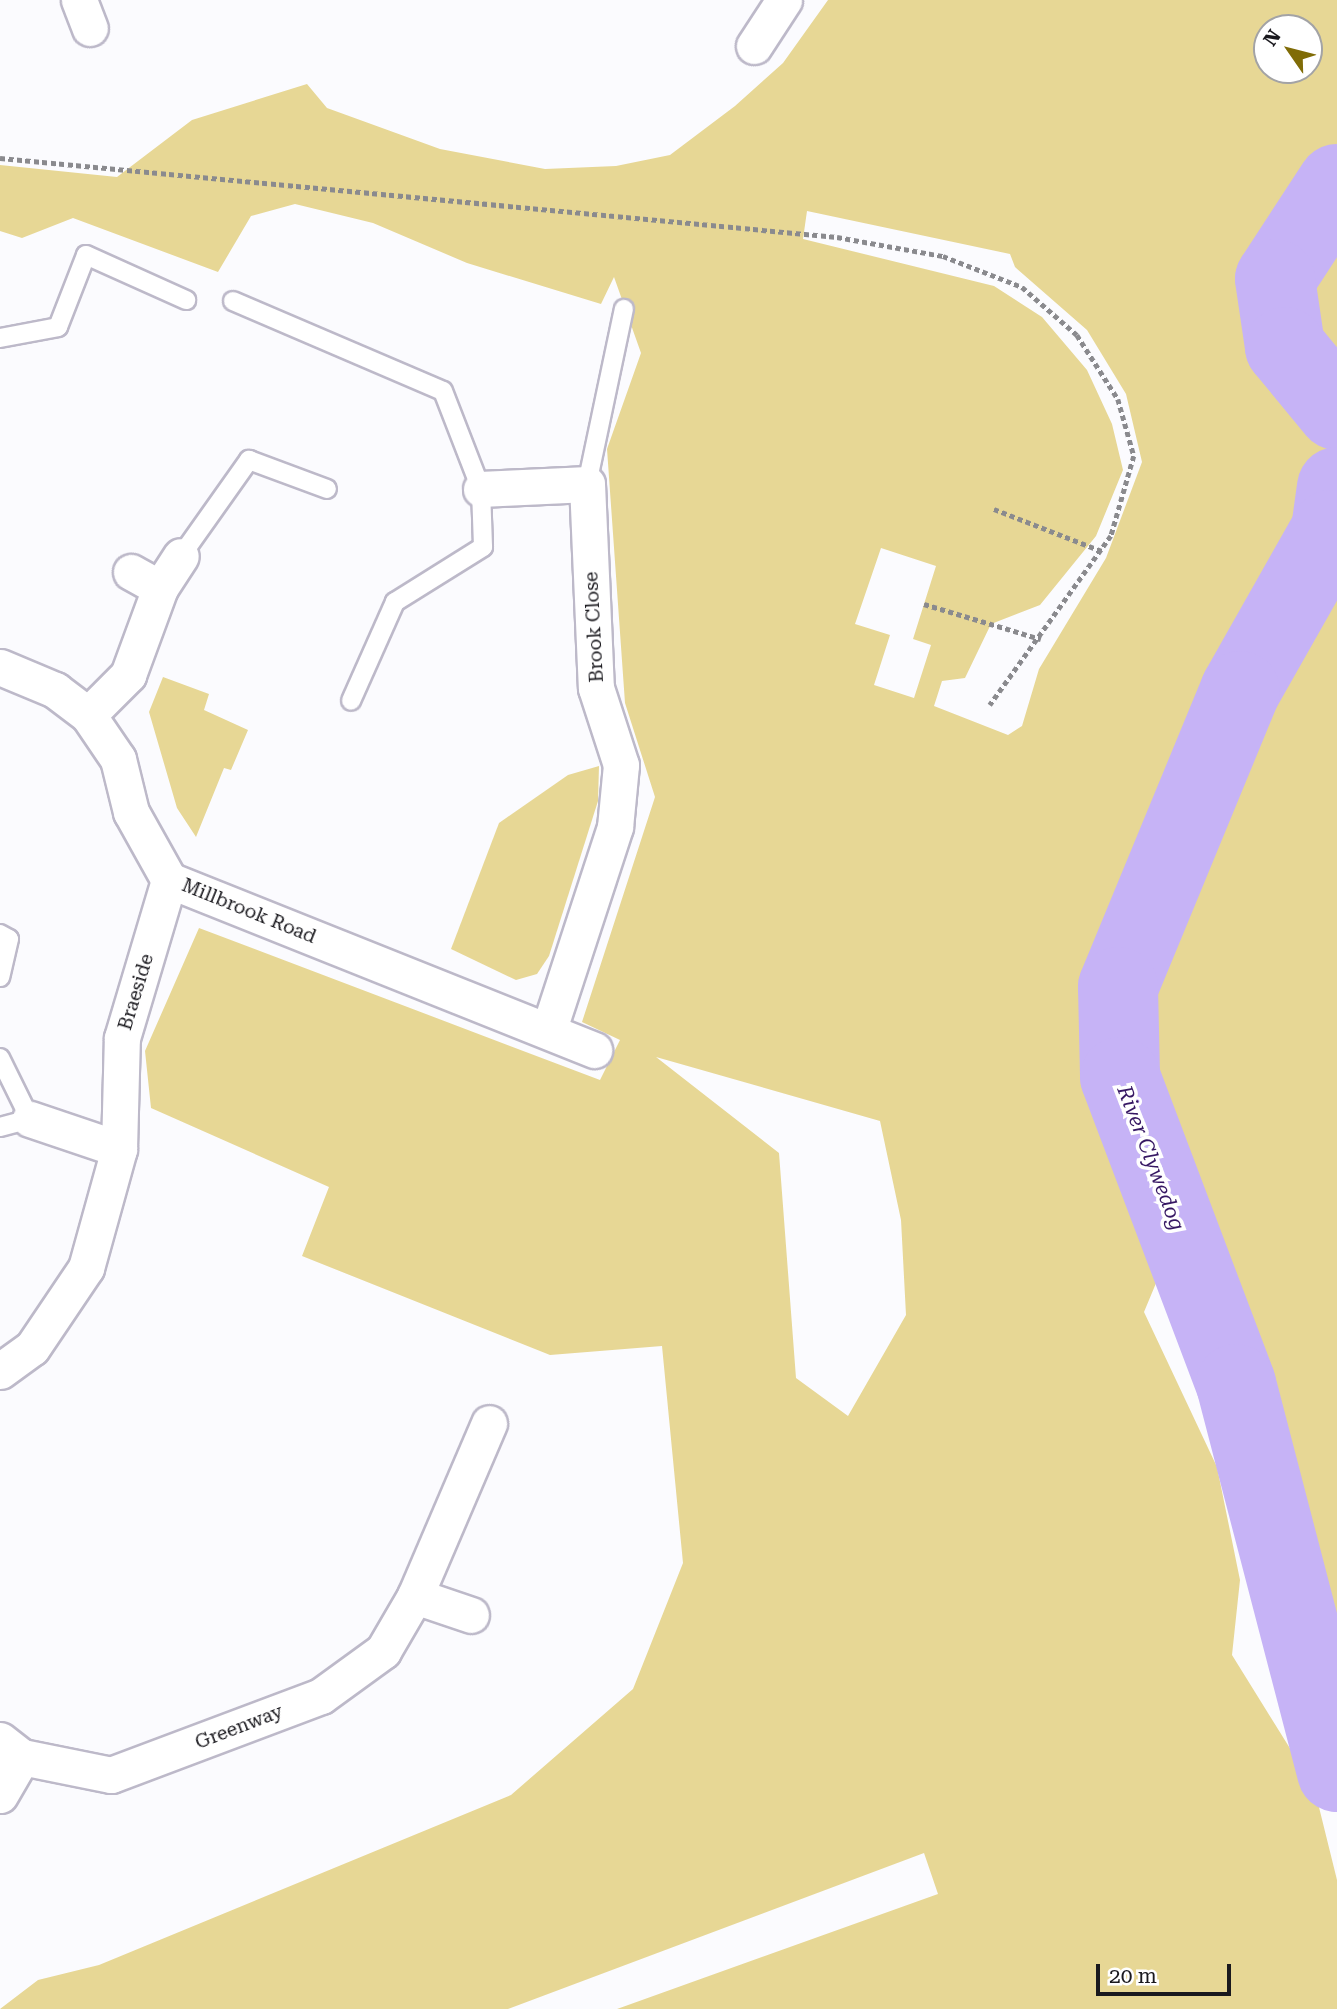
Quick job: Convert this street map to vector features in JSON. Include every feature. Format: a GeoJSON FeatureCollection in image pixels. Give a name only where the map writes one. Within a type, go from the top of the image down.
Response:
{"type":"FeatureCollection","features":[{"type":"Feature","properties":{"kind":"street"},"geometry":{"type":"LineString","coordinates":[[754,46],[784,0]]}},
{"type":"Feature","properties":{"kind":"street"},"geometry":{"type":"LineString","coordinates":[[481,489],[587,484]]}},
{"type":"Feature","properties":{"kind":"street","name":"Brook Close"},"geometry":{"type":"LineString","coordinates":[[549,1030],[615,827],[621,765],[596,688],[587,484]]}},
{"type":"Feature","properties":{"kind":"street"},"geometry":{"type":"LineString","coordinates":[[88,715],[128,675],[145,580],[181,556]]}},
{"type":"Feature","properties":{"kind":"street","name":"Millbrook Road"},"geometry":{"type":"LineString","coordinates":[[0,667],[55,690],[88,715],[118,759],[131,812],[169,880],[594,1050]]}},
{"type":"Feature","properties":{"kind":"street","name":"Braeside"},"geometry":{"type":"LineString","coordinates":[[0,1371],[32,1348],[86,1268],[119,1149],[122,1038],[169,880]]}},
{"type":"Feature","properties":{"kind":"street"},"geometry":{"type":"LineString","coordinates":[[15,1123],[119,1149]]}},
{"type":"Feature","properties":{"kind":"street","name":"Greenway"},"geometry":{"type":"LineString","coordinates":[[11,1748],[111,1775],[321,1696],[383,1651],[415,1596],[489,1423]]}},
{"type":"Feature","properties":{"kind":"street"},"geometry":{"type":"LineString","coordinates":[[415,1596],[471,1615]]}},
{"type":"Feature","properties":{"kind":"street"},"geometry":{"type":"LineString","coordinates":[[0,1795],[11,1748]]}},
{"type":"Feature","properties":{"kind":"lane"},"geometry":{"type":"LineString","coordinates":[[0,338],[58,327],[86,255],[186,300]]}},
{"type":"Feature","properties":{"kind":"lane"},"geometry":{"type":"LineString","coordinates":[[233,301],[443,391],[481,489],[482,547],[395,602],[351,701]]}},
{"type":"Feature","properties":{"kind":"lane"},"geometry":{"type":"LineString","coordinates":[[587,484],[624,309]]}},
{"type":"Feature","properties":{"kind":"lane"},"geometry":{"type":"LineString","coordinates":[[181,556],[249,460],[327,489]]}},
{"type":"Feature","properties":{"kind":"lane"},"geometry":{"type":"LineString","coordinates":[[0,934],[9,939],[0,977]]}},
{"type":"Feature","properties":{"kind":"lane"},"geometry":{"type":"LineString","coordinates":[[0,1058],[15,1123]]}},
{"type":"Feature","properties":{"kind":"path"},"geometry":{"type":"LineString","coordinates":[[0,158],[755,228],[943,256],[1021,287],[1077,335],[1118,399],[1133,456],[1102,551],[1041,639],[990,705]]}},
{"type":"Feature","properties":{"kind":"path"},"geometry":{"type":"LineString","coordinates":[[995,509],[1102,551]]}},
{"type":"Feature","properties":{"kind":"path"},"geometry":{"type":"LineString","coordinates":[[924,604],[1041,639]]}},
{"type":"Feature","properties":{"kind":"shaded area"},"geometry":{"type":"Polygon","coordinates":[[[828,0],[1337,0],[1337,1624],[1319,1549],[1206,1259],[1177,1203],[1147,1218],[1159,1276],[1144,1312],[1217,1467],[1240,1580],[1232,1655],[1314,1787],[1337,1880],[1337,2009],[617,2009],[938,1894],[924,1853],[508,2009],[0,2009],[38,1980],[99,1965],[511,1795],[633,1689],[683,1563],[662,1346],[550,1355],[302,1256],[329,1187],[151,1108],[145,1051],[199,928],[600,1080],[620,1040],[582,1022],[655,797],[625,703],[607,449],[641,353],[614,277],[601,304],[467,263],[373,223],[295,204],[251,216],[218,272],[73,218],[22,238],[0,231],[0,165],[117,177],[192,120],[307,84],[327,108],[440,149],[545,169],[616,166],[670,155],[735,106],[783,63],[828,0]],[[807,211],[803,239],[994,286],[1042,317],[1087,370],[1112,424],[1123,470],[1096,536],[1040,605],[991,624],[965,678],[942,681],[934,706],[1008,735],[1022,726],[1039,669],[1106,558],[1142,462],[1126,394],[1087,330],[1015,267],[1010,254],[807,211]],[[881,548],[855,624],[890,635],[874,685],[914,698],[931,645],[913,639],[936,566],[881,548]],[[656,1057],[779,1153],[796,1378],[848,1416],[906,1315],[901,1220],[880,1121],[656,1057]]]}},
{"type":"Feature","properties":{"kind":"shaded area"},"geometry":{"type":"Polygon","coordinates":[[[163,677],[209,694],[204,710],[248,730],[231,770],[224,768],[196,837],[177,808],[149,712],[163,677]]]}},
{"type":"Feature","properties":{"kind":"shaded area"},"geometry":{"type":"Polygon","coordinates":[[[599,766],[598,801],[549,956],[537,974],[516,980],[451,949],[499,823],[568,775],[599,766]]]}},
{"type":"Feature","properties":{"kind":"waterway","name":"River Clywedog"},"geometry":{"type":"LineString","coordinates":[[1337,184],[1275,279],[1285,347],[1337,410]]}},
{"type":"Feature","properties":{"kind":"waterway","name":"River Clywedog"},"geometry":{"type":"LineString","coordinates":[[1337,487],[1331,530],[1240,691],[1118,987],[1120,1077],[1236,1384],[1337,1772]]}}]}
